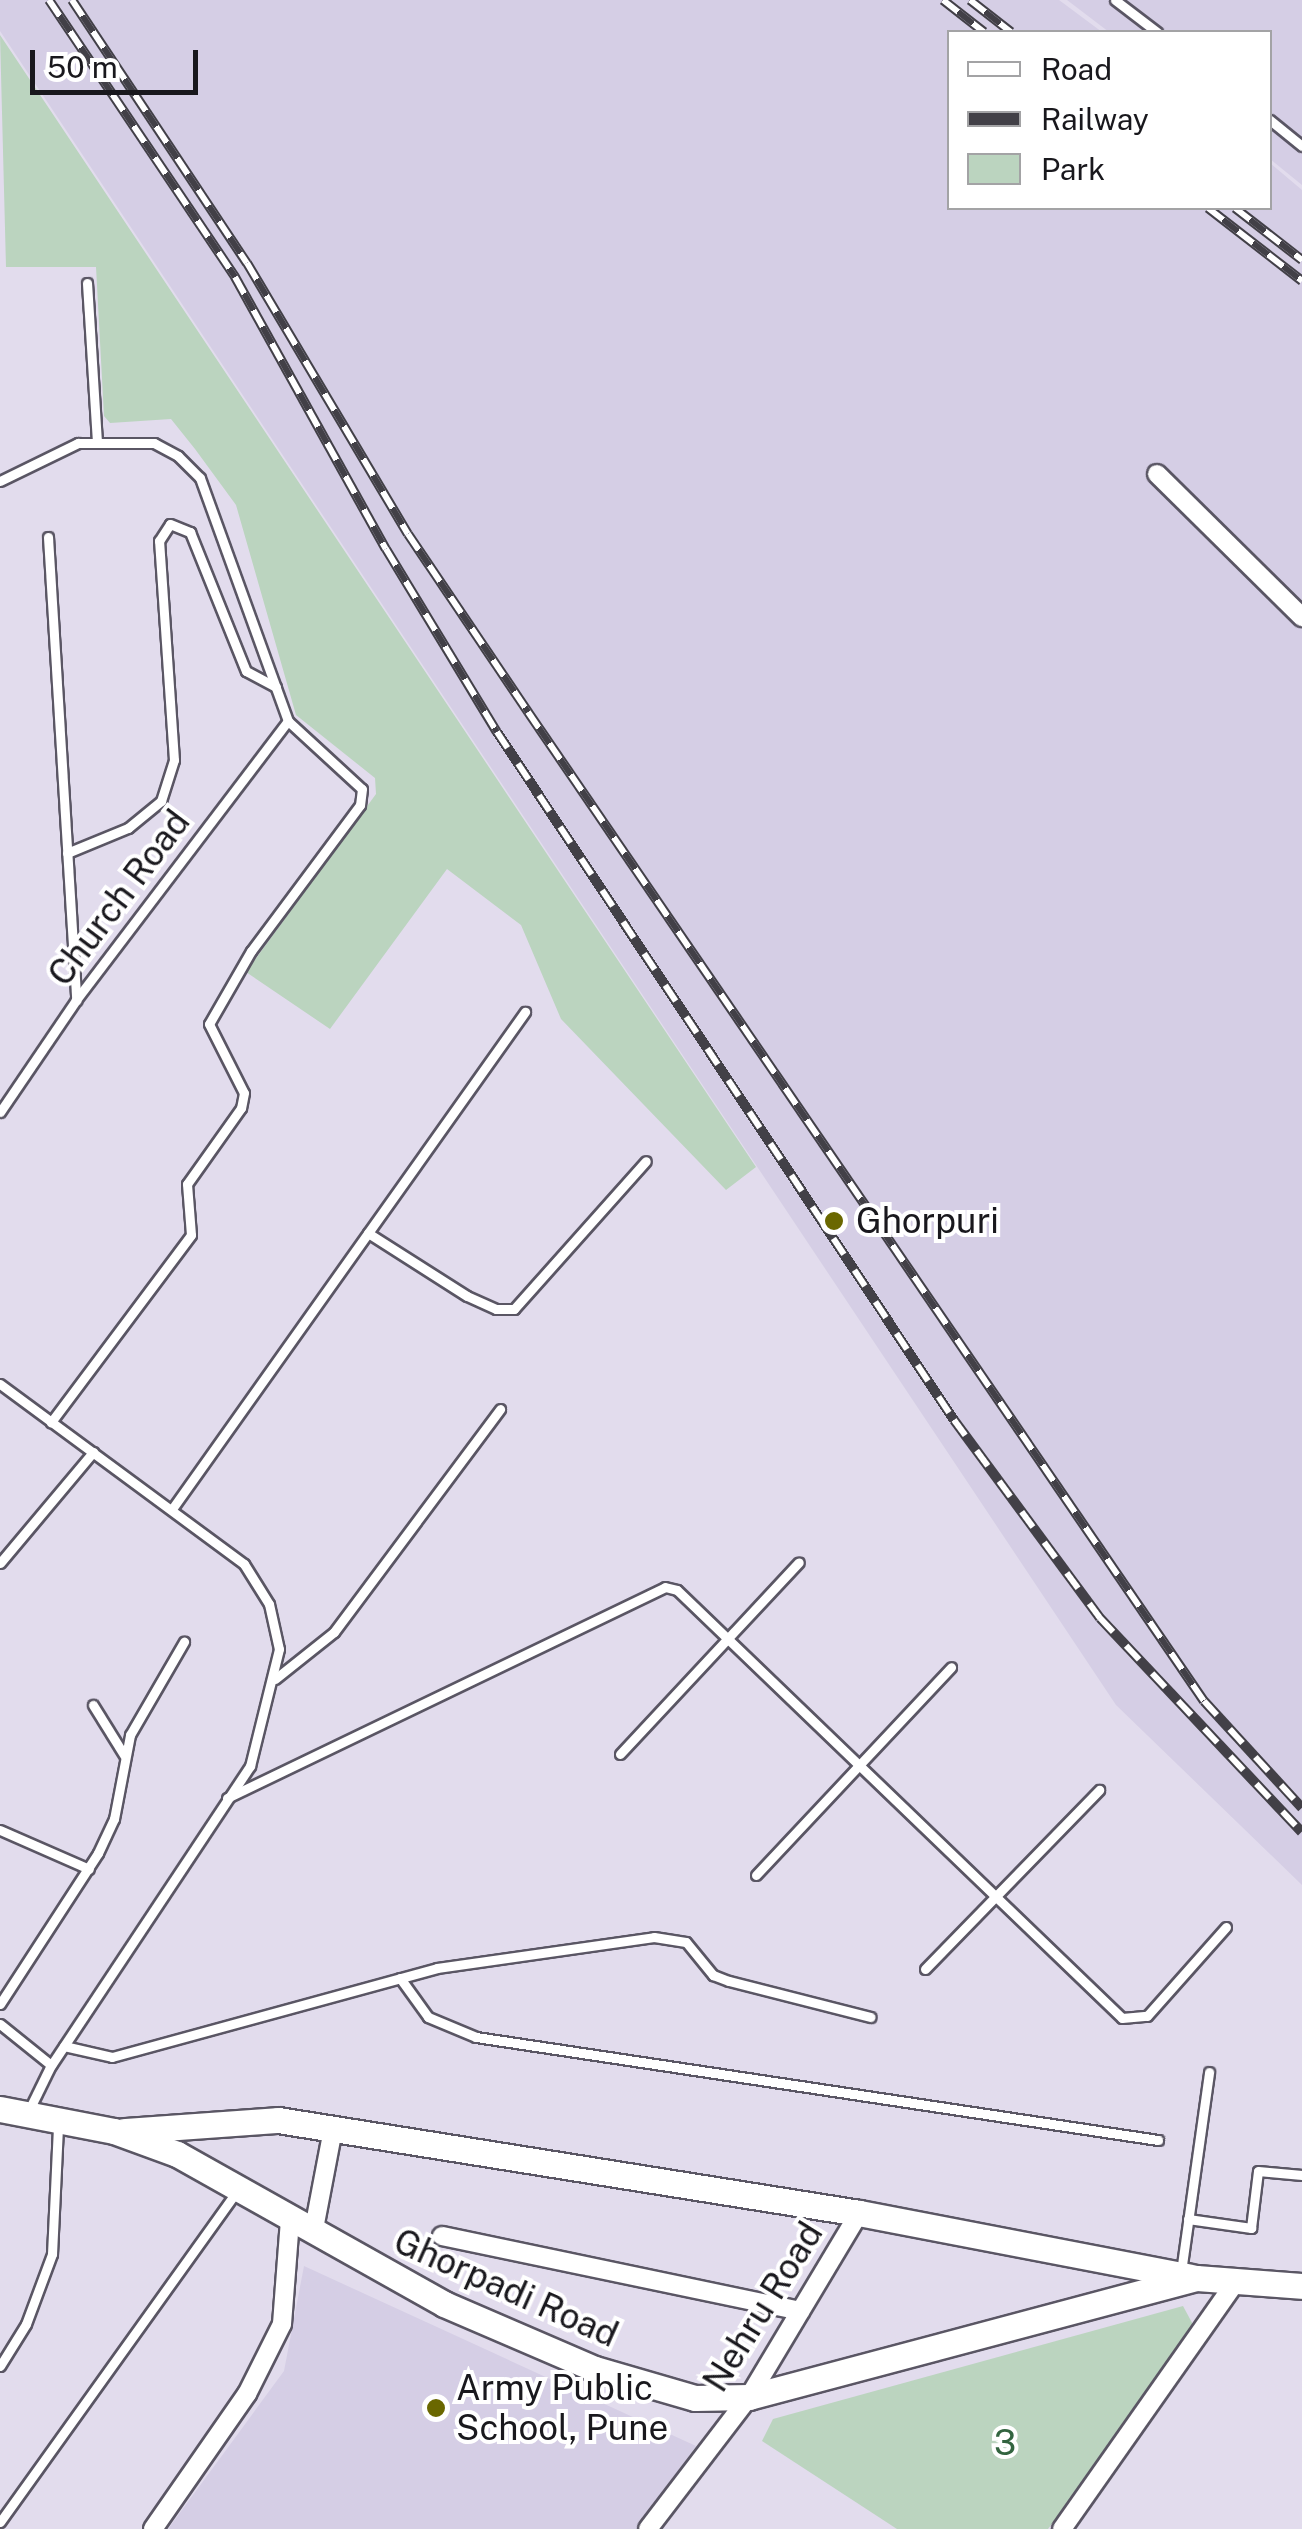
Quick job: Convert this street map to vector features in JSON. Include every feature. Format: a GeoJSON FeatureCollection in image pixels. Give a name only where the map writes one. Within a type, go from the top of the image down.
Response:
{"type":"FeatureCollection","features":[{"type":"Feature","properties":{"kind":"main road","name":"Ghorpadi Road"},"geometry":{"type":"LineString","coordinates":[[0,2109],[114,2132],[240,2187],[313,2234],[444,2304],[595,2369],[695,2398],[749,2397],[1188,2276],[1302,2286]]}},
{"type":"Feature","properties":{"kind":"main road"},"geometry":{"type":"LineString","coordinates":[[114,2132],[278,2120],[860,2213],[1188,2276]]}},
{"type":"Feature","properties":{"kind":"street"},"geometry":{"type":"LineString","coordinates":[[1156,474],[1302,616]]}},
{"type":"Feature","properties":{"kind":"street"},"geometry":{"type":"LineString","coordinates":[[313,2234],[333,2129]]}},
{"type":"Feature","properties":{"kind":"street","name":"Nehru Road"},"geometry":{"type":"LineString","coordinates":[[648,2529],[749,2397],[860,2213]]}},
{"type":"Feature","properties":{"kind":"street"},"geometry":{"type":"LineString","coordinates":[[153,2529],[246,2394],[282,2324],[290,2220]]}},
{"type":"Feature","properties":{"kind":"street"},"geometry":{"type":"LineString","coordinates":[[442,2236],[800,2310]]}},
{"type":"Feature","properties":{"kind":"street"},"geometry":{"type":"LineString","coordinates":[[1062,2529],[1236,2281]]}},
{"type":"Feature","properties":{"kind":"lane"},"geometry":{"type":"LineString","coordinates":[[1115,0],[1153,30]]}},
{"type":"Feature","properties":{"kind":"lane"},"geometry":{"type":"LineString","coordinates":[[1272,122],[1302,146]]}},
{"type":"Feature","properties":{"kind":"lane"},"geometry":{"type":"LineString","coordinates":[[87,283],[97,442]]}},
{"type":"Feature","properties":{"kind":"lane"},"geometry":{"type":"LineString","coordinates":[[0,481],[78,444],[97,442],[154,444],[200,478],[288,721],[355,776],[360,804],[251,951],[209,1024],[244,1093],[241,1108],[186,1184],[191,1235],[50,1422]]}},
{"type":"Feature","properties":{"kind":"lane"},"geometry":{"type":"LineString","coordinates":[[67,853],[128,828],[161,801],[170,774],[170,652],[159,542],[170,524],[190,532],[246,670],[276,687]]}},
{"type":"Feature","properties":{"kind":"lane"},"geometry":{"type":"LineString","coordinates":[[48,536],[76,1000]]}},
{"type":"Feature","properties":{"kind":"lane","name":"Church Road"},"geometry":{"type":"LineString","coordinates":[[0,1112],[76,1000],[288,721]]}},
{"type":"Feature","properties":{"kind":"lane"},"geometry":{"type":"LineString","coordinates":[[172,1508],[526,1012]]}},
{"type":"Feature","properties":{"kind":"lane"},"geometry":{"type":"LineString","coordinates":[[368,1233],[467,1296],[514,1309],[646,1161]]}},
{"type":"Feature","properties":{"kind":"lane"},"geometry":{"type":"LineString","coordinates":[[0,1384],[172,1508],[258,1581],[279,1649],[275,1679],[250,1766],[51,2065],[27,2114]]}},
{"type":"Feature","properties":{"kind":"lane"},"geometry":{"type":"LineString","coordinates":[[275,1679],[334,1632],[500,1409]]}},
{"type":"Feature","properties":{"kind":"lane"},"geometry":{"type":"LineString","coordinates":[[0,1564],[92,1452]]}},
{"type":"Feature","properties":{"kind":"lane"},"geometry":{"type":"LineString","coordinates":[[620,1754],[798,1562]]}},
{"type":"Feature","properties":{"kind":"lane"},"geometry":{"type":"LineString","coordinates":[[227,1798],[650,1590],[677,1590],[1109,2008],[1136,2021],[1226,1927]]}},
{"type":"Feature","properties":{"kind":"lane"},"geometry":{"type":"LineString","coordinates":[[0,2004],[89,1869],[114,1819],[124,1755],[138,1717],[184,1642]]}},
{"type":"Feature","properties":{"kind":"lane"},"geometry":{"type":"LineString","coordinates":[[756,1875],[950,1668]]}},
{"type":"Feature","properties":{"kind":"lane"},"geometry":{"type":"LineString","coordinates":[[93,1705],[124,1755]]}},
{"type":"Feature","properties":{"kind":"lane"},"geometry":{"type":"LineString","coordinates":[[924,1969],[1099,1790]]}},
{"type":"Feature","properties":{"kind":"lane"},"geometry":{"type":"LineString","coordinates":[[0,1830],[89,1869]]}},
{"type":"Feature","properties":{"kind":"lane"},"geometry":{"type":"LineString","coordinates":[[64,2046],[112,2057],[400,1978],[669,1938],[698,1950],[713,1975],[728,1981],[870,2016]]}},
{"type":"Feature","properties":{"kind":"lane"},"geometry":{"type":"LineString","coordinates":[[400,1978],[428,2017],[476,2037],[1158,2140]]}},
{"type":"Feature","properties":{"kind":"lane"},"geometry":{"type":"LineString","coordinates":[[0,2024],[51,2065]]}},
{"type":"Feature","properties":{"kind":"lane"},"geometry":{"type":"LineString","coordinates":[[1188,2276],[1188,2219],[1209,2072]]}},
{"type":"Feature","properties":{"kind":"lane"},"geometry":{"type":"LineString","coordinates":[[0,2366],[26,2324],[52,2254],[58,2122]]}},
{"type":"Feature","properties":{"kind":"lane"},"geometry":{"type":"LineString","coordinates":[[1188,2219],[1251,2228],[1258,2170],[1302,2175]]}},
{"type":"Feature","properties":{"kind":"lane"},"geometry":{"type":"LineString","coordinates":[[0,2522],[240,2187]]}},
{"type":"Feature","properties":{"kind":"shaded area"},"geometry":{"type":"Polygon","coordinates":[[[0,0],[1059,0],[1099,30],[947,30],[947,210],[1272,210],[1272,165],[1302,190],[1302,1885],[1116,1705],[0,31],[0,0]]]}},
{"type":"Feature","properties":{"kind":"shaded area"},"geometry":{"type":"Polygon","coordinates":[[[1067,0],[1302,0],[1302,185],[1272,161],[1272,30],[1106,30],[1067,0]]]}},
{"type":"Feature","properties":{"kind":"shaded area","name":"Army Public School, Pune"},"geometry":{"type":"Polygon","coordinates":[[[304,2266],[696,2446],[636,2529],[168,2529],[284,2371],[304,2266]]]}},
{"type":"Feature","properties":{"kind":"green space"},"geometry":{"type":"Polygon","coordinates":[[[0,35],[756,1167],[726,1190],[561,1019],[521,925],[447,869],[330,1029],[246,972],[376,794],[375,778],[296,715],[236,505],[195,449],[171,419],[110,423],[104,416],[96,267],[6,267],[0,35]]]}},
{"type":"Feature","properties":{"kind":"green space","name":"3"},"geometry":{"type":"Polygon","coordinates":[[[1183,2306],[1197,2332],[1048,2529],[897,2529],[762,2441],[773,2419],[1183,2306]]]}},
{"type":"Feature","properties":{"kind":"railway"},"geometry":{"type":"LineString","coordinates":[[49,0],[235,277],[386,549],[497,732],[954,1420],[1100,1618],[1302,1832]]}},
{"type":"Feature","properties":{"kind":"railway"},"geometry":{"type":"LineString","coordinates":[[72,0],[247,263],[408,534],[528,712],[1204,1701],[1302,1808]]}},
{"type":"Feature","properties":{"kind":"railway"},"geometry":{"type":"LineString","coordinates":[[943,0],[981,30]]}},
{"type":"Feature","properties":{"kind":"railway"},"geometry":{"type":"LineString","coordinates":[[970,0],[1008,30]]}},
{"type":"Feature","properties":{"kind":"railway"},"geometry":{"type":"LineString","coordinates":[[1211,210],[1302,281]]}},
{"type":"Feature","properties":{"kind":"railway"},"geometry":{"type":"LineString","coordinates":[[1238,210],[1302,260]]}},
{"type":"Feature","properties":{"kind":"place","name":"Ghorpuri"},"geometry":{"type":"Point","coordinates":[834,1221]}},
{"type":"Feature","properties":{"kind":"place","name":"Army Public School, Pune"},"geometry":{"type":"Point","coordinates":[436,2408]}}]}
